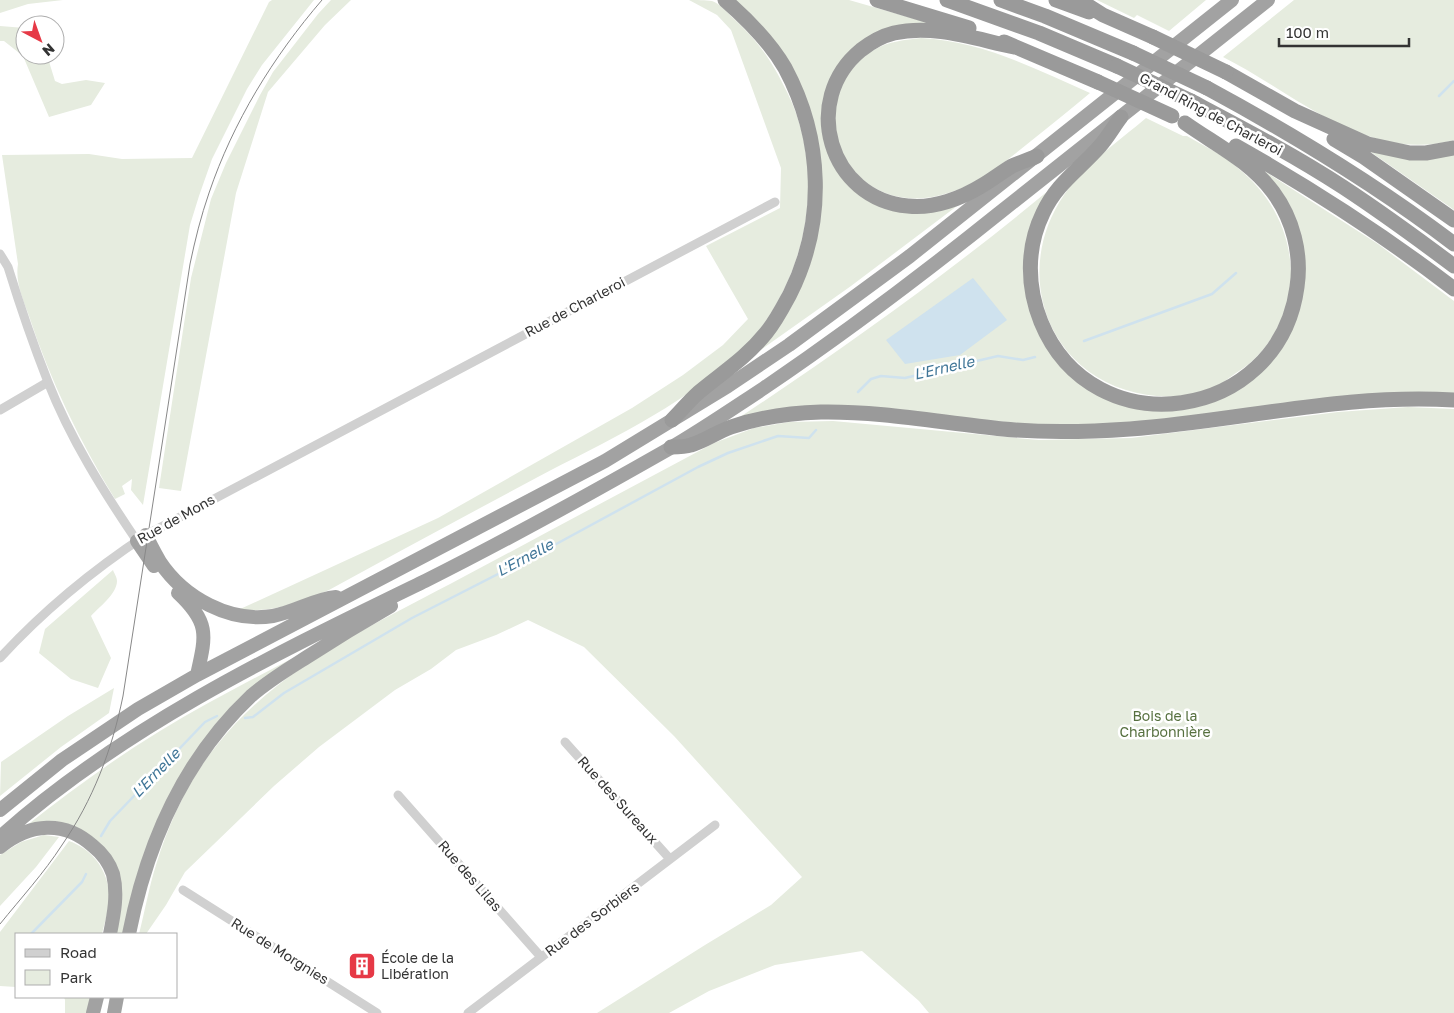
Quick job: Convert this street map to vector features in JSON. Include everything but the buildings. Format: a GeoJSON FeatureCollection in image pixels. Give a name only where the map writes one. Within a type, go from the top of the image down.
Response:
{"type":"FeatureCollection","features":[{"type":"Feature","properties":{"kind":"highway"},"geometry":{"type":"LineString","coordinates":[[672,420],[698,394],[746,356],[767,332],[782,308],[805,260],[816,206],[816,175],[813,149],[808,122],[796,92],[784,67],[766,41],[745,17],[725,0]]}},
{"type":"Feature","properties":{"kind":"highway"},"geometry":{"type":"LineString","coordinates":[[877,0],[982,31],[1014,47],[1098,82],[1178,120],[1246,163],[1272,190],[1282,204],[1292,229],[1297,249],[1299,272],[1296,298],[1290,319],[1281,337],[1266,359],[1246,377],[1226,389],[1202,399],[1179,404],[1153,404],[1128,400],[1106,391],[1088,381],[1055,349],[1044,330],[1035,308],[1030,284],[1030,263],[1034,235],[1043,213],[1056,190],[1100,146],[1121,117]]}},
{"type":"Feature","properties":{"kind":"highway","name":"Grand Ring de Charleroi"},"geometry":{"type":"LineString","coordinates":[[947,0],[1039,33],[1191,100],[1256,135],[1342,186],[1454,266]]}},
{"type":"Feature","properties":{"kind":"highway","name":"Grand Ring de Charleroi"},"geometry":{"type":"LineString","coordinates":[[1001,0],[1045,16],[1133,53],[1207,88],[1266,120],[1352,171],[1454,244]]}},
{"type":"Feature","properties":{"kind":"highway"},"geometry":{"type":"LineString","coordinates":[[1056,0],[1086,12],[1103,15]]}},
{"type":"Feature","properties":{"kind":"highway"},"geometry":{"type":"LineString","coordinates":[[1079,0],[1103,15],[1226,72],[1295,110],[1352,138],[1381,148],[1410,153],[1426,153],[1454,148]]}},
{"type":"Feature","properties":{"kind":"highway"},"geometry":{"type":"LineString","coordinates":[[0,810],[77,750],[138,708],[197,675],[605,461],[728,386],[804,334],[910,256],[1232,0]]}},
{"type":"Feature","properties":{"kind":"highway"},"geometry":{"type":"LineString","coordinates":[[0,837],[73,777],[148,727],[216,688],[584,497],[672,448],[794,367],[924,273],[1268,0]]}},
{"type":"Feature","properties":{"kind":"highway"},"geometry":{"type":"LineString","coordinates":[[1014,47],[948,32],[918,30],[893,33],[868,44],[851,58],[838,75],[831,92],[828,112],[829,137],[835,156],[848,174],[864,190],[881,199],[908,206],[929,205],[954,200],[983,185],[1012,166],[1037,156]]}},
{"type":"Feature","properties":{"kind":"highway"},"geometry":{"type":"LineString","coordinates":[[1295,110],[1313,126],[1364,157],[1454,220]]}},
{"type":"Feature","properties":{"kind":"highway"},"geometry":{"type":"LineString","coordinates":[[1178,120],[1203,128],[1326,200],[1376,232],[1454,289]]}},
{"type":"Feature","properties":{"kind":"highway"},"geometry":{"type":"LineString","coordinates":[[672,448],[690,446],[729,428],[761,418],[788,414],[821,412],[867,413],[1002,429],[1040,432],[1088,431],[1169,425],[1313,406],[1388,399],[1426,398],[1454,400]]}},
{"type":"Feature","properties":{"kind":"highway"},"geometry":{"type":"LineString","coordinates":[[141,538],[191,595],[209,605],[230,613],[249,616],[273,616],[326,598],[349,596]]}},
{"type":"Feature","properties":{"kind":"highway"},"geometry":{"type":"LineString","coordinates":[[141,538],[168,584],[195,610],[203,628],[203,646],[197,675]]}},
{"type":"Feature","properties":{"kind":"highway"},"geometry":{"type":"LineString","coordinates":[[129,933],[152,848],[168,810],[184,779],[203,749],[252,695],[278,675],[344,633],[408,596],[427,579]]}},
{"type":"Feature","properties":{"kind":"highway"},"geometry":{"type":"LineString","coordinates":[[0,847],[19,834],[40,828],[61,829],[79,835],[88,841],[102,853],[109,863],[112,872],[116,895],[110,933]]}},
{"type":"Feature","properties":{"kind":"highway"},"geometry":{"type":"LineString","coordinates":[[93,1013],[97,998]]}},
{"type":"Feature","properties":{"kind":"highway"},"geometry":{"type":"LineString","coordinates":[[114,1013],[117,998]]}},
{"type":"Feature","properties":{"kind":"street","name":"Rue de Charleroi"},"geometry":{"type":"LineString","coordinates":[[375,414],[775,202]]}},
{"type":"Feature","properties":{"kind":"street"},"geometry":{"type":"LineString","coordinates":[[0,254],[8,267],[48,382],[65,420],[98,481],[141,538]]}},
{"type":"Feature","properties":{"kind":"street"},"geometry":{"type":"LineString","coordinates":[[0,410],[48,382]]}},
{"type":"Feature","properties":{"kind":"street","name":"Rue de Mons"},"geometry":{"type":"LineString","coordinates":[[0,658],[24,631],[82,582],[141,538],[375,414]]}},
{"type":"Feature","properties":{"kind":"street","name":"Rue des Sureaux"},"geometry":{"type":"LineString","coordinates":[[565,742],[670,859]]}},
{"type":"Feature","properties":{"kind":"street","name":"Rue des Lilas"},"geometry":{"type":"LineString","coordinates":[[398,795],[541,958]]}},
{"type":"Feature","properties":{"kind":"street","name":"Rue des Sorbiers"},"geometry":{"type":"LineString","coordinates":[[468,1013],[715,825]]}},
{"type":"Feature","properties":{"kind":"street","name":"Rue de Morgnies"},"geometry":{"type":"LineString","coordinates":[[183,890],[377,1013]]}},
{"type":"Feature","properties":{"kind":"green space"},"geometry":{"type":"Polygon","coordinates":[[[0,0],[63,0],[28,4],[0,13],[0,0]]]}},
{"type":"Feature","properties":{"kind":"green space"},"geometry":{"type":"Polygon","coordinates":[[[272,0],[314,0],[262,65],[247,89],[212,159],[190,225],[143,505],[131,490],[132,479],[122,486],[125,494],[115,499],[90,455],[56,387],[22,297],[2,155],[89,154],[122,159],[192,158],[269,2],[272,0]]]}},
{"type":"Feature","properties":{"kind":"green space"},"geometry":{"type":"Polygon","coordinates":[[[331,0],[351,0],[325,25],[268,92],[236,193],[181,491],[159,488],[191,278],[211,199],[226,163],[273,72],[331,0]]]}},
{"type":"Feature","properties":{"kind":"green space"},"geometry":{"type":"Polygon","coordinates":[[[689,0],[712,1],[718,4],[758,44],[771,62],[788,94],[803,138],[808,170],[808,201],[803,233],[788,280],[765,323],[745,346],[690,392],[614,438],[329,590],[285,606],[263,610],[238,610],[438,518],[632,408],[683,375],[723,345],[748,319],[706,246],[780,208],[781,168],[731,30],[717,15],[689,0]]]}},
{"type":"Feature","properties":{"kind":"green space"},"geometry":{"type":"Polygon","coordinates":[[[733,0],[849,0],[936,25],[858,46],[823,130],[874,202],[961,203],[851,286],[755,354],[810,263],[810,115],[733,0]]]}},
{"type":"Feature","properties":{"kind":"green space"},"geometry":{"type":"Polygon","coordinates":[[[1097,0],[1206,0],[1169,31],[1137,15],[1134,18],[1097,0]]]}},
{"type":"Feature","properties":{"kind":"green space"},"geometry":{"type":"Polygon","coordinates":[[[1294,0],[1454,0],[1454,140],[1422,145],[1391,142],[1362,134],[1333,121],[1223,57],[1294,0]]]}},
{"type":"Feature","properties":{"kind":"green space"},"geometry":{"type":"Polygon","coordinates":[[[0,26],[15,27],[15,50],[4,41],[0,41],[0,26]]]}},
{"type":"Feature","properties":{"kind":"green space"},"geometry":{"type":"Polygon","coordinates":[[[921,38],[966,44],[987,50],[1090,93],[1002,164],[971,184],[939,196],[911,198],[892,195],[875,188],[851,166],[837,138],[836,106],[847,76],[866,55],[891,43],[921,38]]]}},
{"type":"Feature","properties":{"kind":"green space"},"geometry":{"type":"Polygon","coordinates":[[[27,65],[50,65],[55,81],[62,84],[86,80],[105,83],[91,105],[49,117],[27,65]]]}},
{"type":"Feature","properties":{"kind":"green space"},"geometry":{"type":"Polygon","coordinates":[[[1146,118],[1183,136],[1187,136],[1214,151],[1227,159],[1251,180],[1270,203],[1277,217],[1288,245],[1290,260],[1291,276],[1287,304],[1269,342],[1250,363],[1226,380],[1202,392],[1181,396],[1158,396],[1137,393],[1097,377],[1074,358],[1056,335],[1045,309],[1040,281],[1041,252],[1049,223],[1064,195],[1092,163],[1146,118]]]}},
{"type":"Feature","properties":{"kind":"green space"},"geometry":{"type":"Polygon","coordinates":[[[1365,148],[1454,153],[1454,210],[1450,207],[1365,148]]]}},
{"type":"Feature","properties":{"kind":"green space"},"geometry":{"type":"Polygon","coordinates":[[[1261,169],[1378,244],[1454,301],[1454,396],[1137,424],[1055,427],[885,410],[740,417],[900,306],[1054,186],[1026,261],[1063,365],[1147,409],[1172,410],[1194,407],[1222,398],[1245,385],[1262,371],[1286,338],[1296,317],[1302,294],[1303,271],[1261,169]]]}},
{"type":"Feature","properties":{"kind":"green space","name":"Bois de la Charbonnière"},"geometry":{"type":"Polygon","coordinates":[[[1408,407],[1454,409],[1454,1013],[929,1013],[919,1001],[862,951],[775,965],[709,991],[669,1013],[597,1013],[771,905],[802,877],[674,736],[584,647],[528,620],[496,635],[456,650],[431,669],[395,690],[319,747],[274,786],[185,872],[147,933],[139,933],[161,849],[181,802],[197,772],[217,745],[242,717],[270,691],[332,648],[365,629],[714,443],[754,428],[789,422],[833,421],[1039,440],[1131,438],[1338,412],[1408,407]]]}},
{"type":"Feature","properties":{"kind":"green space"},"geometry":{"type":"Polygon","coordinates":[[[113,570],[117,581],[114,591],[91,616],[111,658],[98,688],[71,679],[39,653],[45,629],[113,570]]]}},
{"type":"Feature","properties":{"kind":"green space"},"geometry":{"type":"Polygon","coordinates":[[[292,660],[197,750],[126,933],[114,933],[116,924],[101,847],[26,826],[92,776],[176,721],[292,660]]]}},
{"type":"Feature","properties":{"kind":"green space"},"geometry":{"type":"Polygon","coordinates":[[[114,688],[109,713],[61,747],[0,796],[1,762],[68,716],[114,688]]]}},
{"type":"Feature","properties":{"kind":"green space"},"geometry":{"type":"Polygon","coordinates":[[[44,835],[59,837],[36,867],[0,906],[0,855],[21,842],[44,835]]]}},
{"type":"Feature","properties":{"kind":"green space"},"geometry":{"type":"Polygon","coordinates":[[[69,841],[91,854],[101,867],[105,874],[109,891],[109,901],[102,933],[15,933],[15,987],[0,986],[0,932],[69,841]]]}},
{"type":"Feature","properties":{"kind":"green space"},"geometry":{"type":"Polygon","coordinates":[[[64,998],[90,998],[87,1013],[65,1013],[64,998]]]}},
{"type":"Feature","properties":{"kind":"water"},"geometry":{"type":"Polygon","coordinates":[[[973,278],[1007,320],[960,355],[905,364],[886,340],[973,278]]]}},
{"type":"Feature","properties":{"kind":"waterway","name":"L'Ernelle"},"geometry":{"type":"LineString","coordinates":[[1439,96],[1454,81]]}},
{"type":"Feature","properties":{"kind":"waterway","name":"L'Ernelle"},"geometry":{"type":"LineString","coordinates":[[1084,341],[1212,294],[1236,273]]}},
{"type":"Feature","properties":{"kind":"waterway","name":"L'Ernelle"},"geometry":{"type":"LineString","coordinates":[[858,392],[871,379],[881,376],[905,378],[998,356],[1023,360],[1035,357]]}},
{"type":"Feature","properties":{"kind":"waterway","name":"L'Ernelle"},"geometry":{"type":"LineString","coordinates":[[245,718],[253,717],[284,693],[412,618],[547,549],[698,467],[728,453],[778,436],[809,438],[816,430]]}},
{"type":"Feature","properties":{"kind":"waterway","name":"L'Ernelle"},"geometry":{"type":"LineString","coordinates":[[101,836],[110,821],[205,722],[217,716]]}},
{"type":"Feature","properties":{"kind":"waterway","name":"L'Ernelle"},"geometry":{"type":"LineString","coordinates":[[32,933],[82,882],[86,874]]}},
{"type":"Feature","properties":{"kind":"tram line"},"geometry":{"type":"LineString","coordinates":[[0,924],[48,866],[73,828],[92,792],[107,755],[123,696],[190,264],[201,219],[219,167],[242,116],[271,67],[322,0]]}},
{"type":"Feature","properties":{"kind":"place","name":"École de la Libération"},"geometry":{"type":"Point","coordinates":[362,966]}}]}
